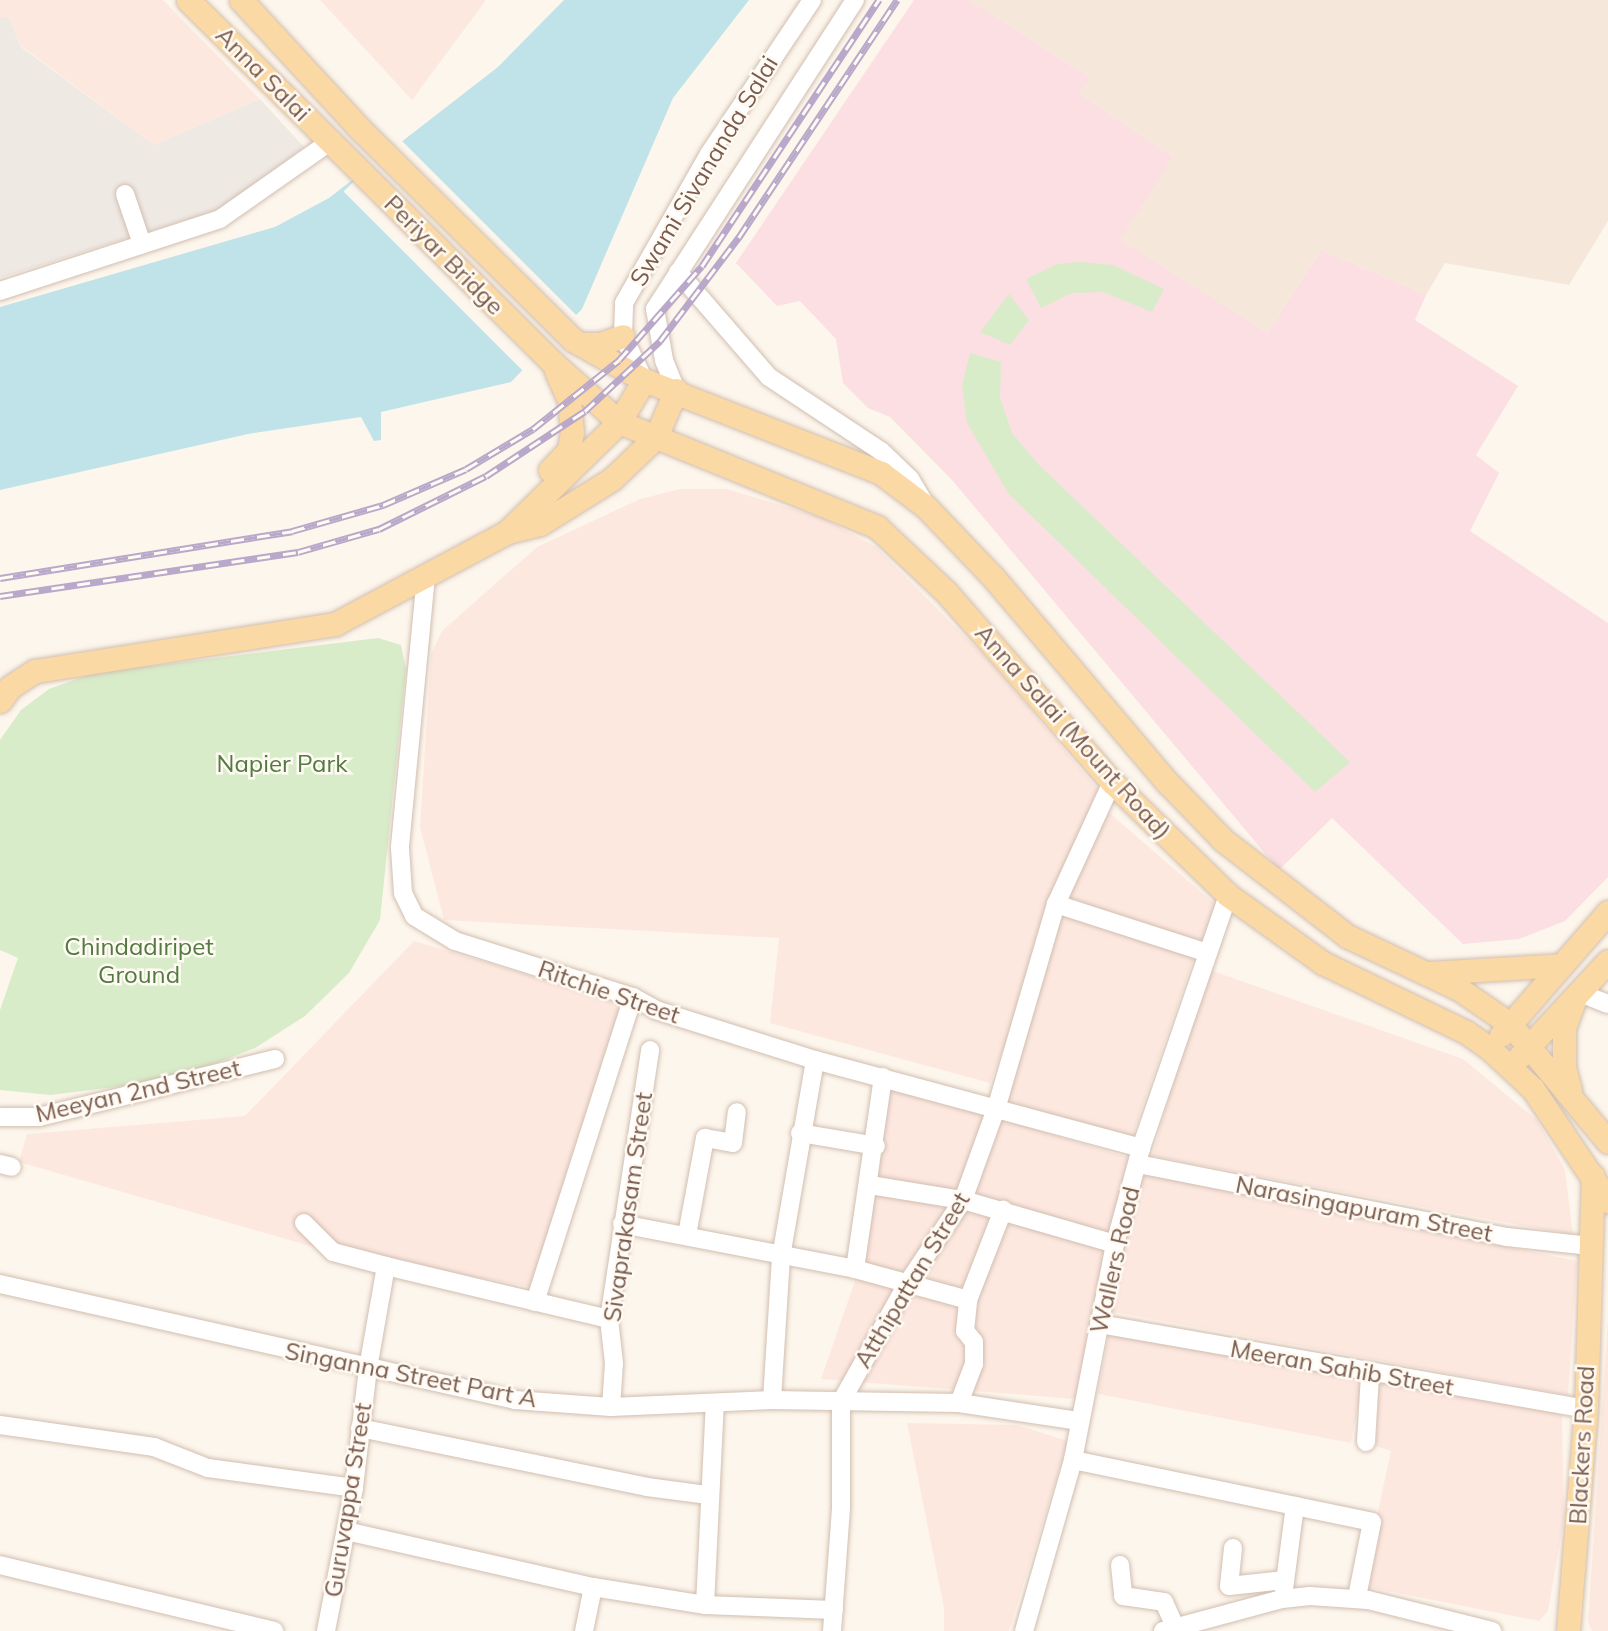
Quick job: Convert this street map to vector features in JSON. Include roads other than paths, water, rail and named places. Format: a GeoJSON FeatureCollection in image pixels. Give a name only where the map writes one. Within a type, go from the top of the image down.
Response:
{"type":"FeatureCollection","features":[{"type":"Feature","properties":{"kind":"main road","name":"Anna Salai"},"geometry":{"type":"LineString","coordinates":[[188,0],[334,145]]}},
{"type":"Feature","properties":{"kind":"main road","name":"Anna Salai"},"geometry":{"type":"LineString","coordinates":[[241,0],[358,127]]}},
{"type":"Feature","properties":{"kind":"main road","name":"Periyar Bridge"},"geometry":{"type":"LineString","coordinates":[[358,127],[576,342]]}},
{"type":"Feature","properties":{"kind":"main road","name":"Periyar Bridge"},"geometry":{"type":"LineString","coordinates":[[334,145],[552,362]]}},
{"type":"Feature","properties":{"kind":"main road"},"geometry":{"type":"LineString","coordinates":[[576,342],[600,344],[622,336]]}},
{"type":"Feature","properties":{"kind":"main road","name":"Anna Salai (Mount Road)"},"geometry":{"type":"LineString","coordinates":[[576,342],[644,380],[676,390],[881,473],[928,509],[993,577],[1168,783],[1223,840],[1347,936],[1419,974],[1460,989],[1510,1024],[1570,1091],[1608,1142]]}},
{"type":"Feature","properties":{"kind":"main road"},"geometry":{"type":"LineString","coordinates":[[507,532],[521,500],[569,450],[570,408],[552,362]]}},
{"type":"Feature","properties":{"kind":"main road","name":"Anna Salai (Mount Road)"},"geometry":{"type":"LineString","coordinates":[[552,362],[619,422],[877,527],[947,593],[1112,782],[1228,895],[1323,963],[1466,1032],[1511,1067],[1533,1089],[1608,1201]]}},
{"type":"Feature","properties":{"kind":"main road"},"geometry":{"type":"LineString","coordinates":[[507,532],[619,422],[644,380]]}},
{"type":"Feature","properties":{"kind":"main road"},"geometry":{"type":"LineString","coordinates":[[3,691],[35,671],[335,624],[507,532],[540,524],[611,479],[656,437],[676,390]]}},
{"type":"Feature","properties":{"kind":"main road"},"geometry":{"type":"LineString","coordinates":[[1489,1048],[1608,912]]}},
{"type":"Feature","properties":{"kind":"main road"},"geometry":{"type":"LineString","coordinates":[[1511,1067],[1528,1045],[1608,961]]}},
{"type":"Feature","properties":{"kind":"main road"},"geometry":{"type":"LineString","coordinates":[[1419,974],[1562,965]]}},
{"type":"Feature","properties":{"kind":"main road"},"geometry":{"type":"LineString","coordinates":[[1570,1091],[1564,1068],[1564,1028],[1578,992]]}},
{"type":"Feature","properties":{"kind":"main road","name":"Blackers Road"},"geometry":{"type":"LineString","coordinates":[[1568,1631],[1599,1270],[1591,1246],[1593,1175]]}},
{"type":"Feature","properties":{"kind":"street","name":"Swami Sivananda Salai"},"geometry":{"type":"LineString","coordinates":[[622,336],[624,303],[709,154],[812,0]]}},
{"type":"Feature","properties":{"kind":"street","name":"Swami Sivananda Salai"},"geometry":{"type":"LineString","coordinates":[[676,390],[664,360],[655,309],[855,0]]}},
{"type":"Feature","properties":{"kind":"street"},"geometry":{"type":"LineString","coordinates":[[0,291],[220,219],[334,145]]}},
{"type":"Feature","properties":{"kind":"street"},"geometry":{"type":"LineString","coordinates":[[125,194],[142,244]]}},
{"type":"Feature","properties":{"kind":"street"},"geometry":{"type":"LineString","coordinates":[[678,272],[769,377],[881,451],[910,479],[928,509]]}},
{"type":"Feature","properties":{"kind":"street"},"geometry":{"type":"LineString","coordinates":[[622,336],[644,380]]}},
{"type":"Feature","properties":{"kind":"street","name":"Ritchie Street"},"geometry":{"type":"LineString","coordinates":[[426,576],[400,848],[403,893],[414,916],[455,942],[634,997],[656,1010],[815,1060],[996,1109],[1139,1156]]}},
{"type":"Feature","properties":{"kind":"street","name":"Atthipattan Street"},"geometry":{"type":"LineString","coordinates":[[832,1631],[841,1507],[841,1402],[907,1284],[963,1200],[996,1109],[1056,904],[1112,782]]}},
{"type":"Feature","properties":{"kind":"street","name":"Wallers Road"},"geometry":{"type":"LineString","coordinates":[[1024,1631],[1073,1460],[1115,1244],[1139,1156],[1205,952],[1228,895]]}},
{"type":"Feature","properties":{"kind":"street"},"geometry":{"type":"LineString","coordinates":[[1056,904],[1205,952]]}},
{"type":"Feature","properties":{"kind":"street"},"geometry":{"type":"LineString","coordinates":[[1578,992],[1608,1004]]}},
{"type":"Feature","properties":{"kind":"street"},"geometry":{"type":"LineString","coordinates":[[535,1302],[634,997]]}},
{"type":"Feature","properties":{"kind":"street","name":"Sivaprakasam Street"},"geometry":{"type":"LineString","coordinates":[[611,1407],[614,1363],[609,1319],[650,1049]]}},
{"type":"Feature","properties":{"kind":"street","name":"Meeyan 2nd Street"},"geometry":{"type":"LineString","coordinates":[[0,1117],[38,1117],[275,1059]]}},
{"type":"Feature","properties":{"kind":"street"},"geometry":{"type":"LineString","coordinates":[[772,1400],[781,1257],[800,1133],[815,1060]]}},
{"type":"Feature","properties":{"kind":"street"},"geometry":{"type":"LineString","coordinates":[[855,1269],[876,1146],[883,1077]]}},
{"type":"Feature","properties":{"kind":"street"},"geometry":{"type":"LineString","coordinates":[[687,1235],[705,1138],[733,1143],[737,1112]]}},
{"type":"Feature","properties":{"kind":"street"},"geometry":{"type":"LineString","coordinates":[[800,1133],[876,1146]]}},
{"type":"Feature","properties":{"kind":"street","name":"Narasingapuram Street"},"geometry":{"type":"LineString","coordinates":[[1139,1156],[1507,1237],[1591,1246]]}},
{"type":"Feature","properties":{"kind":"street"},"geometry":{"type":"LineString","coordinates":[[870,1185],[963,1200],[1115,1244]]}},
{"type":"Feature","properties":{"kind":"street"},"geometry":{"type":"LineString","coordinates":[[959,1403],[974,1364],[974,1342],[965,1331],[968,1300],[1003,1210]]}},
{"type":"Feature","properties":{"kind":"street"},"geometry":{"type":"LineString","coordinates":[[304,1223],[333,1252],[609,1319]]}},
{"type":"Feature","properties":{"kind":"street"},"geometry":{"type":"LineString","coordinates":[[622,1224],[687,1235],[781,1257],[855,1269],[968,1300]]}},
{"type":"Feature","properties":{"kind":"street","name":"Guruvappa Street"},"geometry":{"type":"LineString","coordinates":[[326,1631],[354,1488],[368,1368],[386,1266]]}},
{"type":"Feature","properties":{"kind":"street","name":"Singanna Street Part A"},"geometry":{"type":"LineString","coordinates":[[0,1284],[515,1400],[611,1407],[772,1400],[959,1403],[1080,1421]]}},
{"type":"Feature","properties":{"kind":"street","name":"Meeran Sahib Street"},"geometry":{"type":"LineString","coordinates":[[1099,1324],[1370,1374],[1586,1409]]}},
{"type":"Feature","properties":{"kind":"street"},"geometry":{"type":"LineString","coordinates":[[1366,1442],[1370,1374]]}},
{"type":"Feature","properties":{"kind":"street"},"geometry":{"type":"LineString","coordinates":[[705,1605],[708,1495],[715,1404]]}},
{"type":"Feature","properties":{"kind":"street"},"geometry":{"type":"LineString","coordinates":[[0,1424],[154,1447],[208,1468],[354,1488]]}},
{"type":"Feature","properties":{"kind":"street"},"geometry":{"type":"LineString","coordinates":[[360,1428],[647,1487],[708,1495]]}},
{"type":"Feature","properties":{"kind":"street"},"geometry":{"type":"LineString","coordinates":[[1073,1460],[1372,1522],[1356,1597]]}},
{"type":"Feature","properties":{"kind":"street"},"geometry":{"type":"LineString","coordinates":[[1282,1599],[1295,1506]]}},
{"type":"Feature","properties":{"kind":"street"},"geometry":{"type":"LineString","coordinates":[[346,1531],[593,1587],[705,1605],[834,1610]]}},
{"type":"Feature","properties":{"kind":"street"},"geometry":{"type":"LineString","coordinates":[[1233,1548],[1229,1586],[1285,1580]]}},
{"type":"Feature","properties":{"kind":"street"},"geometry":{"type":"LineString","coordinates":[[0,1565],[274,1631]]}},
{"type":"Feature","properties":{"kind":"street"},"geometry":{"type":"LineString","coordinates":[[1120,1565],[1123,1596],[1164,1602],[1169,1629],[1282,1599],[1356,1597],[1492,1631]]}},
{"type":"Feature","properties":{"kind":"street"},"geometry":{"type":"LineString","coordinates":[[584,1631],[593,1587]]}},
{"type":"Feature","properties":{"kind":"water"},"geometry":{"type":"Polygon","coordinates":[[[564,0],[749,0],[673,98],[582,309],[511,382],[381,412],[381,440],[374,441],[361,417],[248,434],[0,490],[0,307],[275,227],[329,198],[498,67],[564,0]]]}},
{"type":"Feature","properties":{"kind":"railway"},"geometry":{"type":"LineString","coordinates":[[0,578],[292,531],[383,505],[466,469],[533,429],[619,360],[702,266],[879,0]]}},
{"type":"Feature","properties":{"kind":"railway"},"geometry":{"type":"LineString","coordinates":[[0,596],[298,552],[379,529],[486,476],[585,411],[660,341],[739,237],[897,0]]}},
{"type":"Feature","properties":{"kind":"park label","name":"Napier Park"},"geometry":{"type":"Point","coordinates":[282,764]}},
{"type":"Feature","properties":{"kind":"park label","name":"Chindadiripet Ground"},"geometry":{"type":"Point","coordinates":[139,961]}}]}
